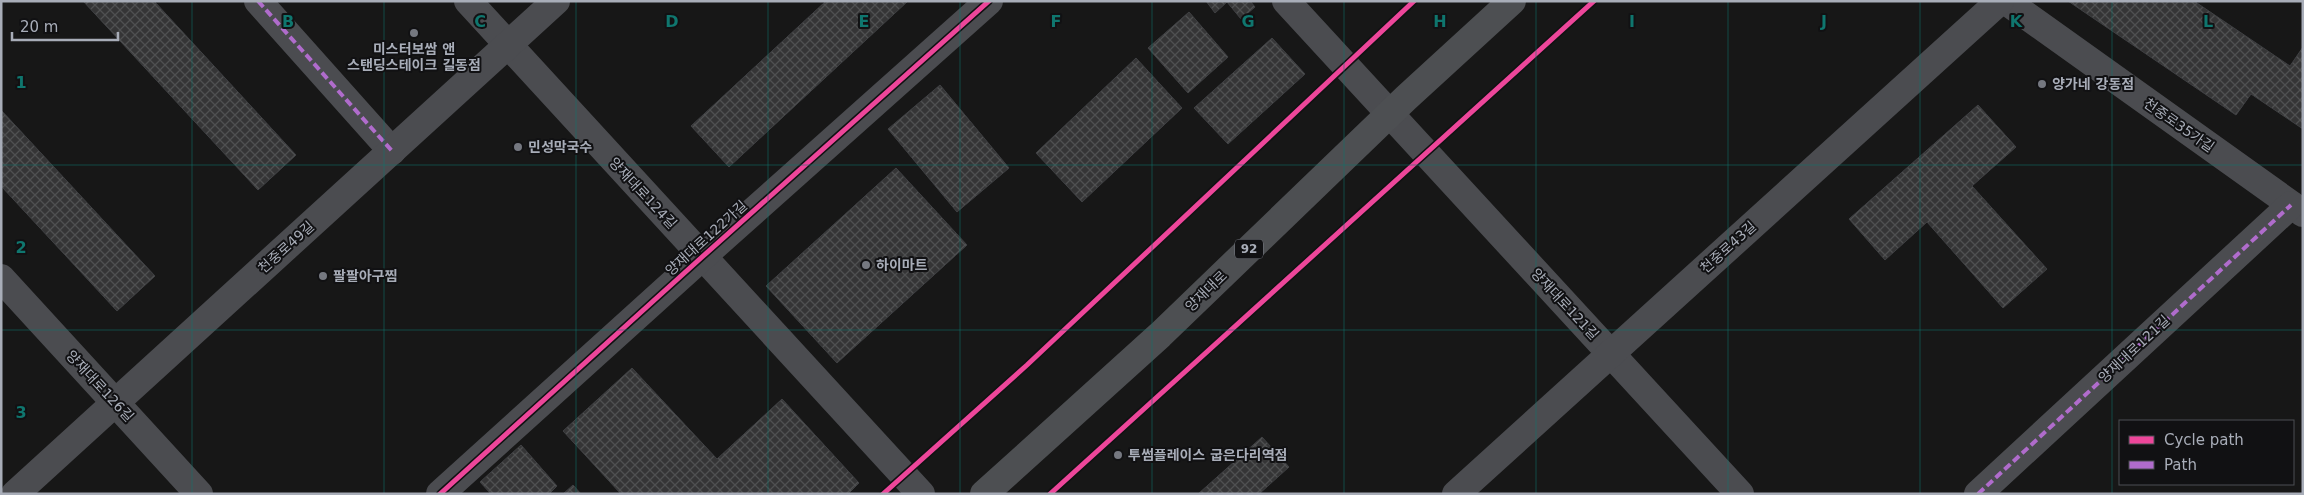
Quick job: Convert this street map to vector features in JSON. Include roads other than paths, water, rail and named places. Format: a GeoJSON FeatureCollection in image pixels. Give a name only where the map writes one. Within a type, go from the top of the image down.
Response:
{"type":"FeatureCollection","features":[{"type":"Feature","properties":{"kind":"main road","name":"양재대로"},"geometry":{"type":"LineString","coordinates":[[984,494],[1160,335],[1390,114],[1512,1]]}},
{"type":"Feature","properties":{"kind":"street"},"geometry":{"type":"LineString","coordinates":[[258,1],[392,151]]}},
{"type":"Feature","properties":{"kind":"street","name":"양재대로124길"},"geometry":{"type":"LineString","coordinates":[[468,1],[921,494]]}},
{"type":"Feature","properties":{"kind":"street","name":"천중로49길"},"geometry":{"type":"LineString","coordinates":[[15,494],[556,1]]}},
{"type":"Feature","properties":{"kind":"street","name":"양재대로122가길"},"geometry":{"type":"LineString","coordinates":[[440,494],[989,1]]}},
{"type":"Feature","properties":{"kind":"street","name":"양재대로121길"},"geometry":{"type":"LineString","coordinates":[[1286,1],[1740,494]]}},
{"type":"Feature","properties":{"kind":"street","name":"천중로43길"},"geometry":{"type":"LineString","coordinates":[[1456,494],[2000,1]]}},
{"type":"Feature","properties":{"kind":"street","name":"천중로35가길"},"geometry":{"type":"LineString","coordinates":[[2006,1],[2297,209]]}},
{"type":"Feature","properties":{"kind":"street","name":"양재대로121길"},"geometry":{"type":"LineString","coordinates":[[1978,494],[2297,209]]}},
{"type":"Feature","properties":{"kind":"street","name":"양재대로126길"},"geometry":{"type":"LineString","coordinates":[[1,278],[199,494]]}},
{"type":"Feature","properties":{"kind":"place","name":"미스터보쌈 앤 스탠딩스테이크 길동점"},"geometry":{"type":"Point","coordinates":[414,33]}},
{"type":"Feature","properties":{"kind":"place","name":"양가네 강동점"},"geometry":{"type":"Point","coordinates":[2042,84]}},
{"type":"Feature","properties":{"kind":"place","name":"민성막국수"},"geometry":{"type":"Point","coordinates":[518,147]}},
{"type":"Feature","properties":{"kind":"place","name":"하이마트"},"geometry":{"type":"Point","coordinates":[866,265]}},
{"type":"Feature","properties":{"kind":"place","name":"팔팔아구찜"},"geometry":{"type":"Point","coordinates":[323,276]}},
{"type":"Feature","properties":{"kind":"place","name":"투썸플레이스 굽은다리역점"},"geometry":{"type":"Point","coordinates":[1118,455]}}]}
